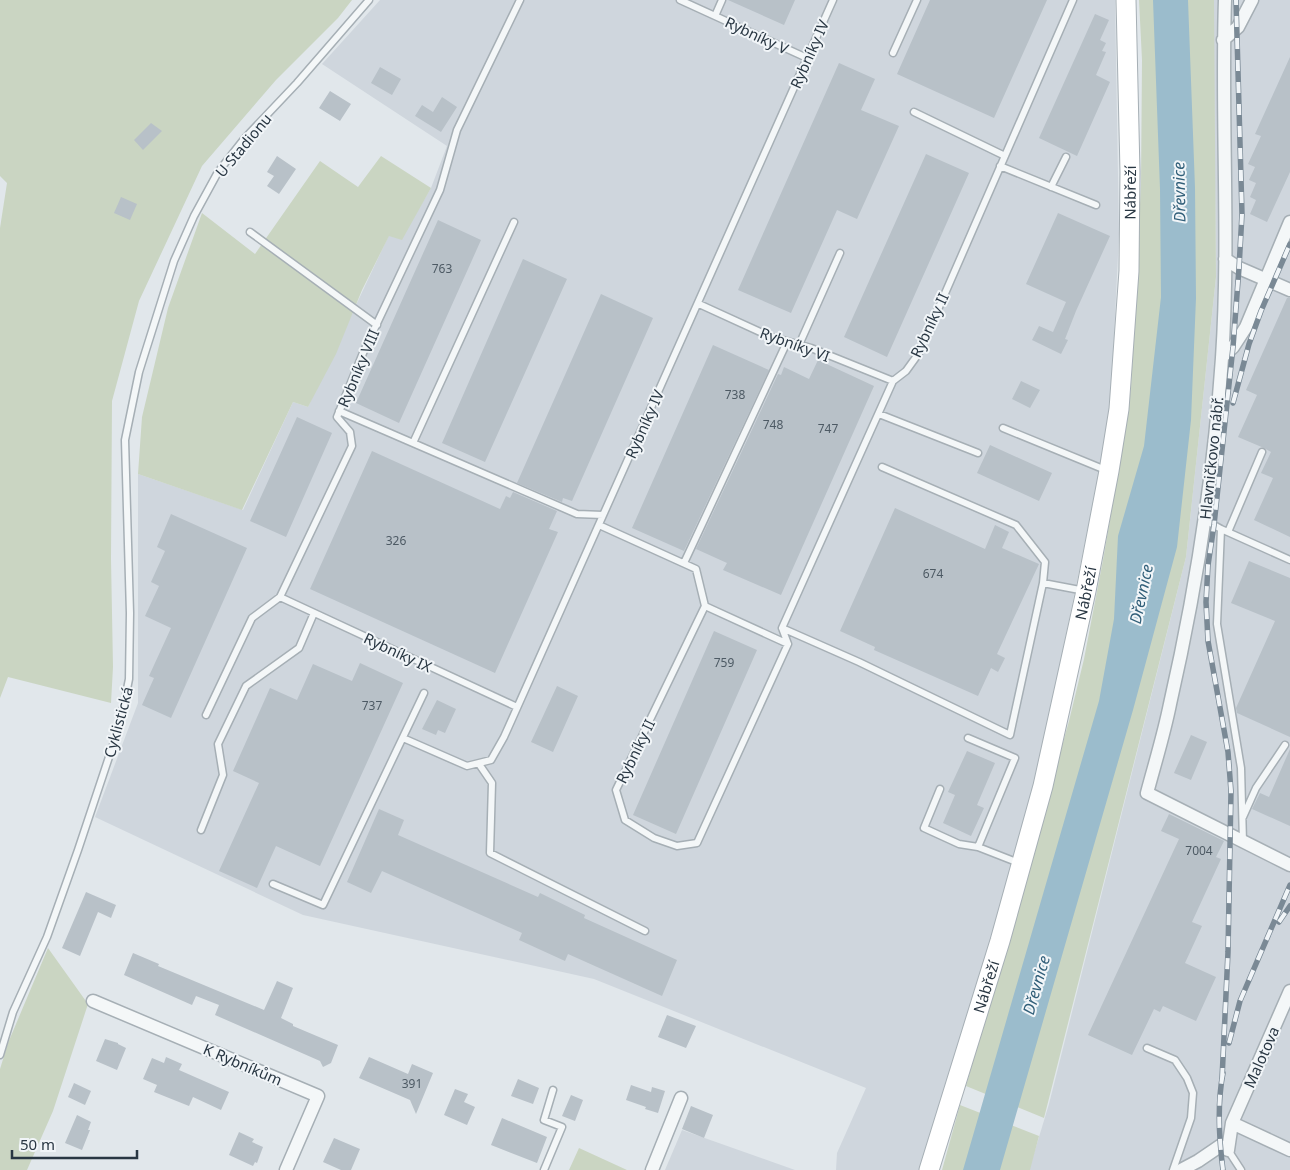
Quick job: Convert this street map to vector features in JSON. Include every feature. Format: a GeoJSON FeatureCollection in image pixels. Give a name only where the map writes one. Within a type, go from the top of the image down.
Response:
{"type":"FeatureCollection","features":[{"type":"Feature","properties":{"kind":"street","name":"Nábřeží"},"geometry":{"type":"LineString","coordinates":[[929,1170],[1022,865],[1043,786],[1086,591],[1109,471],[1119,409],[1129,271],[1130,172],[1126,0]]}},
{"type":"Feature","properties":{"kind":"street","name":"Hlavničkovo nábř."},"geometry":{"type":"LineString","coordinates":[[1225,0],[1223,40],[1226,259],[1222,357],[1205,520],[1170,704],[1147,793],[1243,842]]}},
{"type":"Feature","properties":{"kind":"street"},"geometry":{"type":"LineString","coordinates":[[1223,40],[1238,27],[1252,0]]}},
{"type":"Feature","properties":{"kind":"street"},"geometry":{"type":"LineString","coordinates":[[1222,357],[1233,346],[1246,327],[1290,222]]}},
{"type":"Feature","properties":{"kind":"street"},"geometry":{"type":"LineString","coordinates":[[1226,259],[1239,268],[1266,278],[1290,290]]}},
{"type":"Feature","properties":{"kind":"street"},"geometry":{"type":"LineString","coordinates":[[1243,842],[1290,865]]}},
{"type":"Feature","properties":{"kind":"street","name":"Malotova"},"geometry":{"type":"LineString","coordinates":[[1228,1150],[1232,1123],[1290,991]]}},
{"type":"Feature","properties":{"kind":"street","name":"K Rybníkům"},"geometry":{"type":"LineString","coordinates":[[93,1001],[318,1096],[286,1170]]}},
{"type":"Feature","properties":{"kind":"street"},"geometry":{"type":"LineString","coordinates":[[652,1170],[681,1098]]}},
{"type":"Feature","properties":{"kind":"street"},"geometry":{"type":"LineString","coordinates":[[1232,1123],[1290,1150]]}},
{"type":"Feature","properties":{"kind":"street"},"geometry":{"type":"LineString","coordinates":[[1181,1170],[1220,1146],[1228,1150]]}},
{"type":"Feature","properties":{"kind":"lane","name":"U Stadionu"},"geometry":{"type":"LineString","coordinates":[[139,372],[174,262],[194,216],[218,172],[244,139],[297,83],[369,0]]}},
{"type":"Feature","properties":{"kind":"lane","name":"Rybníky VIII"},"geometry":{"type":"LineString","coordinates":[[280,597],[352,446],[350,432],[336,417],[376,324],[440,190],[456,130],[520,0]]}},
{"type":"Feature","properties":{"kind":"lane","name":"Rybníky V"},"geometry":{"type":"LineString","coordinates":[[680,0],[807,58]]}},
{"type":"Feature","properties":{"kind":"lane"},"geometry":{"type":"LineString","coordinates":[[715,16],[722,0]]}},
{"type":"Feature","properties":{"kind":"lane","name":"Rybníky IV"},"geometry":{"type":"LineString","coordinates":[[479,764],[491,760],[504,738],[516,707],[699,304],[833,0]]}},
{"type":"Feature","properties":{"kind":"lane"},"geometry":{"type":"LineString","coordinates":[[893,53],[917,0]]}},
{"type":"Feature","properties":{"kind":"lane","name":"Rybníky II"},"geometry":{"type":"LineString","coordinates":[[782,628],[893,381],[906,371],[918,353],[1073,0]]}},
{"type":"Feature","properties":{"kind":"lane"},"geometry":{"type":"LineString","coordinates":[[914,112],[1005,156]]}},
{"type":"Feature","properties":{"kind":"lane"},"geometry":{"type":"LineString","coordinates":[[1051,187],[1066,157]]}},
{"type":"Feature","properties":{"kind":"lane"},"geometry":{"type":"LineString","coordinates":[[1000,166],[1096,205]]}},
{"type":"Feature","properties":{"kind":"lane"},"geometry":{"type":"LineString","coordinates":[[414,443],[514,222]]}},
{"type":"Feature","properties":{"kind":"lane"},"geometry":{"type":"LineString","coordinates":[[250,232],[376,324]]}},
{"type":"Feature","properties":{"kind":"lane"},"geometry":{"type":"LineString","coordinates":[[799,345],[840,253]]}},
{"type":"Feature","properties":{"kind":"lane","name":"Rybníky VI"},"geometry":{"type":"LineString","coordinates":[[699,304],[769,336],[811,348],[893,381]]}},
{"type":"Feature","properties":{"kind":"lane"},"geometry":{"type":"LineString","coordinates":[[684,563],[787,342]]}},
{"type":"Feature","properties":{"kind":"lane","name":"Cyklistická"},"geometry":{"type":"LineString","coordinates":[[0,1055],[14,1012],[47,937],[78,850],[115,740],[125,699],[129,679],[130,613],[125,440],[139,372]]}},
{"type":"Feature","properties":{"kind":"lane"},"geometry":{"type":"LineString","coordinates":[[340,411],[577,514],[603,515]]}},
{"type":"Feature","properties":{"kind":"lane"},"geometry":{"type":"LineString","coordinates":[[879,414],[978,453]]}},
{"type":"Feature","properties":{"kind":"lane"},"geometry":{"type":"LineString","coordinates":[[1003,428],[1109,471]]}},
{"type":"Feature","properties":{"kind":"lane"},"geometry":{"type":"LineString","coordinates":[[1243,842],[1241,768],[1217,624],[1225,531],[1262,452]]}},
{"type":"Feature","properties":{"kind":"lane"},"geometry":{"type":"LineString","coordinates":[[782,628],[860,662],[1010,735],[1043,583],[1045,562],[1016,525],[882,467]]}},
{"type":"Feature","properties":{"kind":"lane"},"geometry":{"type":"LineString","coordinates":[[1205,520],[1290,560]]}},
{"type":"Feature","properties":{"kind":"lane"},"geometry":{"type":"LineString","coordinates":[[599,525],[696,569],[705,606],[788,644]]}},
{"type":"Feature","properties":{"kind":"lane"},"geometry":{"type":"LineString","coordinates":[[1043,583],[1086,591]]}},
{"type":"Feature","properties":{"kind":"lane"},"geometry":{"type":"LineString","coordinates":[[206,715],[252,618],[280,597]]}},
{"type":"Feature","properties":{"kind":"lane","name":"Rybníky IX"},"geometry":{"type":"LineString","coordinates":[[280,597],[516,707]]}},
{"type":"Feature","properties":{"kind":"lane","name":"Rybníky II"},"geometry":{"type":"LineString","coordinates":[[705,606],[616,790],[625,820],[654,838],[677,846],[696,843],[788,644]]}},
{"type":"Feature","properties":{"kind":"lane"},"geometry":{"type":"LineString","coordinates":[[201,830],[223,775],[218,744],[246,686],[299,648],[314,613]]}},
{"type":"Feature","properties":{"kind":"lane"},"geometry":{"type":"LineString","coordinates":[[782,628],[788,644]]}},
{"type":"Feature","properties":{"kind":"lane"},"geometry":{"type":"LineString","coordinates":[[272,884],[323,905],[424,693]]}},
{"type":"Feature","properties":{"kind":"lane"},"geometry":{"type":"LineString","coordinates":[[403,738],[467,766],[479,764],[492,783],[490,853],[645,931]]}},
{"type":"Feature","properties":{"kind":"lane"},"geometry":{"type":"LineString","coordinates":[[968,738],[1015,758],[978,846]]}},
{"type":"Feature","properties":{"kind":"lane"},"geometry":{"type":"LineString","coordinates":[[1242,820],[1256,788],[1285,745]]}},
{"type":"Feature","properties":{"kind":"lane"},"geometry":{"type":"LineString","coordinates":[[940,789],[924,828],[958,844],[978,846],[1022,865]]}},
{"type":"Feature","properties":{"kind":"lane"},"geometry":{"type":"LineString","coordinates":[[1147,1048],[1175,1060],[1187,1078],[1193,1093],[1191,1118],[1173,1170]]}},
{"type":"Feature","properties":{"kind":"lane"},"geometry":{"type":"LineString","coordinates":[[544,1170],[562,1127],[544,1120],[553,1090]]}},
{"type":"Feature","properties":{"kind":"lane"},"geometry":{"type":"LineString","coordinates":[[1228,1150],[1241,1170]]}},
{"type":"Feature","properties":{"kind":"shaded area"},"geometry":{"type":"Polygon","coordinates":[[[380,0],[1115,0],[1119,234],[1110,420],[1041,757],[980,978],[920,1170],[836,1170],[837,1153],[866,1088],[594,979],[303,915],[95,817],[138,703],[138,474],[243,510],[293,402],[308,407],[389,235],[401,239],[431,188],[447,146],[322,64],[380,0]]]}},
{"type":"Feature","properties":{"kind":"shaded area"},"geometry":{"type":"Polygon","coordinates":[[[1213,0],[1290,0],[1290,1170],[1029,1170],[1049,1104],[1186,557],[1216,277],[1213,0]]]}},
{"type":"Feature","properties":{"kind":"shaded area"},"geometry":{"type":"Polygon","coordinates":[[[682,1130],[795,1170],[665,1170],[682,1130]]]}},
{"type":"Feature","properties":{"kind":"green space"},"geometry":{"type":"Polygon","coordinates":[[[0,0],[352,0],[338,18],[276,80],[202,166],[139,301],[112,401],[111,559],[113,667],[111,703],[8,677],[0,698],[0,228],[7,183],[0,176],[0,0]]]}},
{"type":"Feature","properties":{"kind":"green space"},"geometry":{"type":"Polygon","coordinates":[[[1139,0],[1214,0],[1216,277],[1186,557],[1044,1118],[966,1086],[1069,721],[1084,659],[1124,438],[1131,388],[1141,184],[1142,60],[1139,0]]]}},
{"type":"Feature","properties":{"kind":"green space"},"geometry":{"type":"Polygon","coordinates":[[[381,156],[431,188],[402,240],[389,236],[362,290],[336,354],[308,407],[293,402],[242,510],[138,474],[142,417],[168,308],[202,213],[255,254],[320,161],[358,187],[381,156]]]}},
{"type":"Feature","properties":{"kind":"green space"},"geometry":{"type":"Polygon","coordinates":[[[48,948],[88,1004],[53,1111],[27,1170],[0,1170],[0,1069],[8,1043],[48,948]]]}},
{"type":"Feature","properties":{"kind":"green space"},"geometry":{"type":"Polygon","coordinates":[[[960,1105],[1039,1136],[1030,1170],[942,1170],[960,1105]]]}},
{"type":"Feature","properties":{"kind":"green space"},"geometry":{"type":"Polygon","coordinates":[[[579,1148],[627,1170],[569,1170],[579,1148]]]}},
{"type":"Feature","properties":{"kind":"water","name":"Dřevnice"},"geometry":{"type":"Polygon","coordinates":[[[1153,0],[1188,0],[1195,188],[1196,298],[1191,420],[1177,547],[1133,710],[1000,1170],[963,1170],[1099,701],[1114,619],[1118,536],[1144,446],[1161,297],[1160,189],[1153,0]]]}},
{"type":"Feature","properties":{"kind":"building"},"geometry":{"type":"Polygon","coordinates":[[[728,0],[795,0],[784,25],[728,0]]]}},
{"type":"Feature","properties":{"kind":"building"},"geometry":{"type":"Polygon","coordinates":[[[930,0],[1047,0],[994,118],[897,74],[930,0]]]}},
{"type":"Feature","properties":{"kind":"building"},"geometry":{"type":"Polygon","coordinates":[[[1095,14],[1109,20],[1100,40],[1106,43],[1102,51],[1106,52],[1096,75],[1110,82],[1077,156],[1039,138],[1095,14]]]}},
{"type":"Feature","properties":{"kind":"building"},"geometry":{"type":"Polygon","coordinates":[[[1290,57],[1290,172],[1267,222],[1250,214],[1256,200],[1250,197],[1256,183],[1249,180],[1255,167],[1248,164],[1261,136],[1255,134],[1290,57]]]}},
{"type":"Feature","properties":{"kind":"building"},"geometry":{"type":"Polygon","coordinates":[[[839,63],[875,79],[861,110],[899,126],[857,219],[837,210],[791,313],[738,290],[839,63]]]}},
{"type":"Feature","properties":{"kind":"building"},"geometry":{"type":"Polygon","coordinates":[[[380,67],[401,79],[392,95],[371,83],[380,67]]]}},
{"type":"Feature","properties":{"kind":"building"},"geometry":{"type":"Polygon","coordinates":[[[330,91],[351,104],[340,121],[319,108],[330,91]]]}},
{"type":"Feature","properties":{"kind":"building"},"geometry":{"type":"Polygon","coordinates":[[[442,97],[457,107],[441,132],[415,116],[422,105],[433,112],[442,97]]]}},
{"type":"Feature","properties":{"kind":"building"},"geometry":{"type":"Polygon","coordinates":[[[151,123],[162,131],[143,150],[134,140],[151,123]]]}},
{"type":"Feature","properties":{"kind":"building"},"geometry":{"type":"Polygon","coordinates":[[[926,154],[969,173],[887,357],[844,337],[926,154]]]}},
{"type":"Feature","properties":{"kind":"building"},"geometry":{"type":"Polygon","coordinates":[[[277,156],[296,169],[279,194],[267,186],[274,176],[267,172],[277,156]]]}},
{"type":"Feature","properties":{"kind":"building"},"geometry":{"type":"Polygon","coordinates":[[[121,197],[137,204],[130,220],[114,213],[121,197]]]}},
{"type":"Feature","properties":{"kind":"building"},"geometry":{"type":"Polygon","coordinates":[[[1058,213],[1110,236],[1076,311],[1065,339],[1068,340],[1061,354],[1032,340],[1039,326],[1053,332],[1066,302],[1026,284],[1058,213]]]}},
{"type":"Feature","properties":{"kind":"building"},"geometry":{"type":"Polygon","coordinates":[[[438,220],[481,240],[399,423],[356,403],[438,220]]]}},
{"type":"Feature","properties":{"kind":"building"},"geometry":{"type":"Polygon","coordinates":[[[523,259],[567,279],[485,462],[442,443],[523,259]]]}},
{"type":"Feature","properties":{"kind":"building"},"geometry":{"type":"Polygon","coordinates":[[[601,294],[653,318],[572,501],[563,498],[562,502],[517,483],[601,294]]]}},
{"type":"Feature","properties":{"kind":"building"},"geometry":{"type":"Polygon","coordinates":[[[1287,298],[1290,298],[1290,537],[1254,520],[1273,478],[1261,473],[1271,452],[1238,437],[1257,395],[1246,390],[1287,298]]]}},
{"type":"Feature","properties":{"kind":"building"},"geometry":{"type":"Polygon","coordinates":[[[713,345],[769,370],[684,551],[632,528],[713,345]]]}},
{"type":"Feature","properties":{"kind":"building"},"geometry":{"type":"Polygon","coordinates":[[[818,360],[874,386],[781,595],[723,570],[727,563],[696,549],[778,374],[781,375],[784,367],[809,379],[818,360]]]}},
{"type":"Feature","properties":{"kind":"building"},"geometry":{"type":"Polygon","coordinates":[[[1021,381],[1040,390],[1030,408],[1012,399],[1021,381]]]}},
{"type":"Feature","properties":{"kind":"building"},"geometry":{"type":"Polygon","coordinates":[[[297,417],[332,433],[286,537],[250,521],[297,417]]]}},
{"type":"Feature","properties":{"kind":"building"},"geometry":{"type":"Polygon","coordinates":[[[990,445],[1052,473],[1039,501],[977,473],[990,445]]]}},
{"type":"Feature","properties":{"kind":"building"},"geometry":{"type":"Polygon","coordinates":[[[372,451],[500,509],[506,496],[510,498],[513,492],[557,511],[549,529],[558,532],[495,673],[310,589],[372,451]]]}},
{"type":"Feature","properties":{"kind":"building"},"geometry":{"type":"Polygon","coordinates":[[[895,508],[985,549],[995,525],[1009,532],[1002,548],[1039,564],[997,654],[1005,658],[998,672],[991,668],[978,696],[874,650],[875,647],[840,631],[895,508]]]}},
{"type":"Feature","properties":{"kind":"building"},"geometry":{"type":"Polygon","coordinates":[[[171,514],[247,548],[171,718],[142,705],[154,678],[149,676],[171,628],[145,616],[159,586],[151,582],[165,551],[157,547],[171,514]]]}},
{"type":"Feature","properties":{"kind":"building"},"geometry":{"type":"Polygon","coordinates":[[[1249,561],[1290,578],[1290,737],[1237,713],[1236,708],[1275,621],[1231,603],[1249,561]]]}},
{"type":"Feature","properties":{"kind":"building"},"geometry":{"type":"Polygon","coordinates":[[[714,631],[757,650],[676,834],[633,815],[714,631]]]}},
{"type":"Feature","properties":{"kind":"building"},"geometry":{"type":"Polygon","coordinates":[[[360,663],[403,683],[320,866],[276,846],[257,888],[219,871],[259,783],[233,771],[270,688],[297,700],[313,664],[352,681],[360,663]]]}},
{"type":"Feature","properties":{"kind":"building"},"geometry":{"type":"Polygon","coordinates":[[[557,686],[578,696],[553,752],[531,742],[557,686]]]}},
{"type":"Feature","properties":{"kind":"building"},"geometry":{"type":"Polygon","coordinates":[[[437,700],[456,709],[445,733],[438,730],[436,735],[422,729],[437,700]]]}},
{"type":"Feature","properties":{"kind":"building"},"geometry":{"type":"Polygon","coordinates":[[[1191,735],[1207,742],[1191,780],[1174,773],[1191,735]]]}},
{"type":"Feature","properties":{"kind":"building"},"geometry":{"type":"Polygon","coordinates":[[[1290,749],[1290,826],[1252,809],[1260,793],[1269,797],[1290,749]]]}},
{"type":"Feature","properties":{"kind":"building"},"geometry":{"type":"Polygon","coordinates":[[[967,751],[995,763],[977,805],[984,808],[971,836],[943,823],[955,795],[948,792],[967,751]]]}},
{"type":"Feature","properties":{"kind":"building"},"geometry":{"type":"Polygon","coordinates":[[[379,809],[404,820],[398,835],[538,897],[540,893],[585,915],[584,918],[677,960],[662,996],[568,954],[565,961],[519,940],[522,933],[382,871],[371,893],[347,882],[379,809]]]}},
{"type":"Feature","properties":{"kind":"building"},"geometry":{"type":"Polygon","coordinates":[[[1169,814],[1224,841],[1216,857],[1221,859],[1192,922],[1202,926],[1185,963],[1216,977],[1196,1021],[1163,1006],[1160,1012],[1154,1009],[1132,1055],[1088,1035],[1179,839],[1161,831],[1169,814]]]}},
{"type":"Feature","properties":{"kind":"building"},"geometry":{"type":"Polygon","coordinates":[[[86,892],[116,905],[111,918],[98,912],[80,956],[62,948],[86,892]]]}},
{"type":"Feature","properties":{"kind":"building"},"geometry":{"type":"Polygon","coordinates":[[[133,953],[159,964],[158,966],[264,1010],[277,981],[293,988],[281,1018],[293,1024],[293,1026],[338,1045],[331,1063],[323,1067],[320,1061],[215,1015],[219,1005],[196,996],[192,1005],[124,975],[133,953]]]}},
{"type":"Feature","properties":{"kind":"building"},"geometry":{"type":"Polygon","coordinates":[[[667,1015],[696,1026],[686,1048],[658,1037],[667,1015]]]}},
{"type":"Feature","properties":{"kind":"building"},"geometry":{"type":"Polygon","coordinates":[[[105,1039],[126,1048],[117,1070],[96,1061],[105,1039]]]}},
{"type":"Feature","properties":{"kind":"building"},"geometry":{"type":"Polygon","coordinates":[[[166,1057],[182,1064],[179,1070],[229,1092],[221,1110],[193,1097],[189,1106],[154,1092],[157,1085],[143,1079],[152,1058],[164,1063],[166,1057]]]}},
{"type":"Feature","properties":{"kind":"building"},"geometry":{"type":"Polygon","coordinates":[[[369,1057],[408,1074],[412,1064],[433,1073],[416,1114],[410,1100],[359,1078],[369,1057]]]}},
{"type":"Feature","properties":{"kind":"building"},"geometry":{"type":"Polygon","coordinates":[[[518,1079],[539,1088],[533,1104],[511,1096],[518,1079]]]}},
{"type":"Feature","properties":{"kind":"building"},"geometry":{"type":"Polygon","coordinates":[[[74,1083],[91,1091],[85,1105],[68,1097],[74,1083]]]}},
{"type":"Feature","properties":{"kind":"building"},"geometry":{"type":"Polygon","coordinates":[[[631,1085],[651,1092],[652,1087],[665,1091],[658,1113],[626,1100],[631,1085]]]}},
{"type":"Feature","properties":{"kind":"building"},"geometry":{"type":"Polygon","coordinates":[[[455,1089],[468,1094],[464,1102],[475,1107],[467,1125],[444,1115],[455,1089]]]}},
{"type":"Feature","properties":{"kind":"building"},"geometry":{"type":"Polygon","coordinates":[[[571,1095],[583,1100],[575,1121],[562,1116],[571,1095]]]}},
{"type":"Feature","properties":{"kind":"building"},"geometry":{"type":"Polygon","coordinates":[[[691,1106],[713,1115],[704,1138],[682,1129],[691,1106]]]}},
{"type":"Feature","properties":{"kind":"building"},"geometry":{"type":"Polygon","coordinates":[[[77,1115],[91,1122],[82,1150],[65,1143],[77,1115]]]}},
{"type":"Feature","properties":{"kind":"building"},"geometry":{"type":"Polygon","coordinates":[[[502,1118],[547,1137],[537,1163],[491,1145],[502,1118]]]}},
{"type":"Feature","properties":{"kind":"building"},"geometry":{"type":"Polygon","coordinates":[[[239,1132],[254,1139],[252,1142],[263,1147],[257,1163],[255,1162],[253,1166],[229,1155],[239,1132]]]}},
{"type":"Feature","properties":{"kind":"building"},"geometry":{"type":"Polygon","coordinates":[[[334,1138],[360,1149],[351,1170],[341,1170],[323,1162],[334,1138]]]}},
{"type":"Feature","properties":{"kind":"railway"},"geometry":{"type":"LineString","coordinates":[[1222,1079],[1228,952],[1231,791],[1228,752],[1208,641],[1206,602],[1208,565],[1233,347],[1242,214],[1236,0]]}},
{"type":"Feature","properties":{"kind":"railway"},"geometry":{"type":"LineString","coordinates":[[1233,403],[1249,344],[1290,244]]}},
{"type":"Feature","properties":{"kind":"railway"},"geometry":{"type":"LineString","coordinates":[[1229,1043],[1240,1001],[1290,885]]}},
{"type":"Feature","properties":{"kind":"railway"},"geometry":{"type":"LineString","coordinates":[[1279,922],[1290,906]]}},
{"type":"Feature","properties":{"kind":"railway"},"geometry":{"type":"LineString","coordinates":[[1223,1073],[1219,1122],[1223,1170]]}}]}
